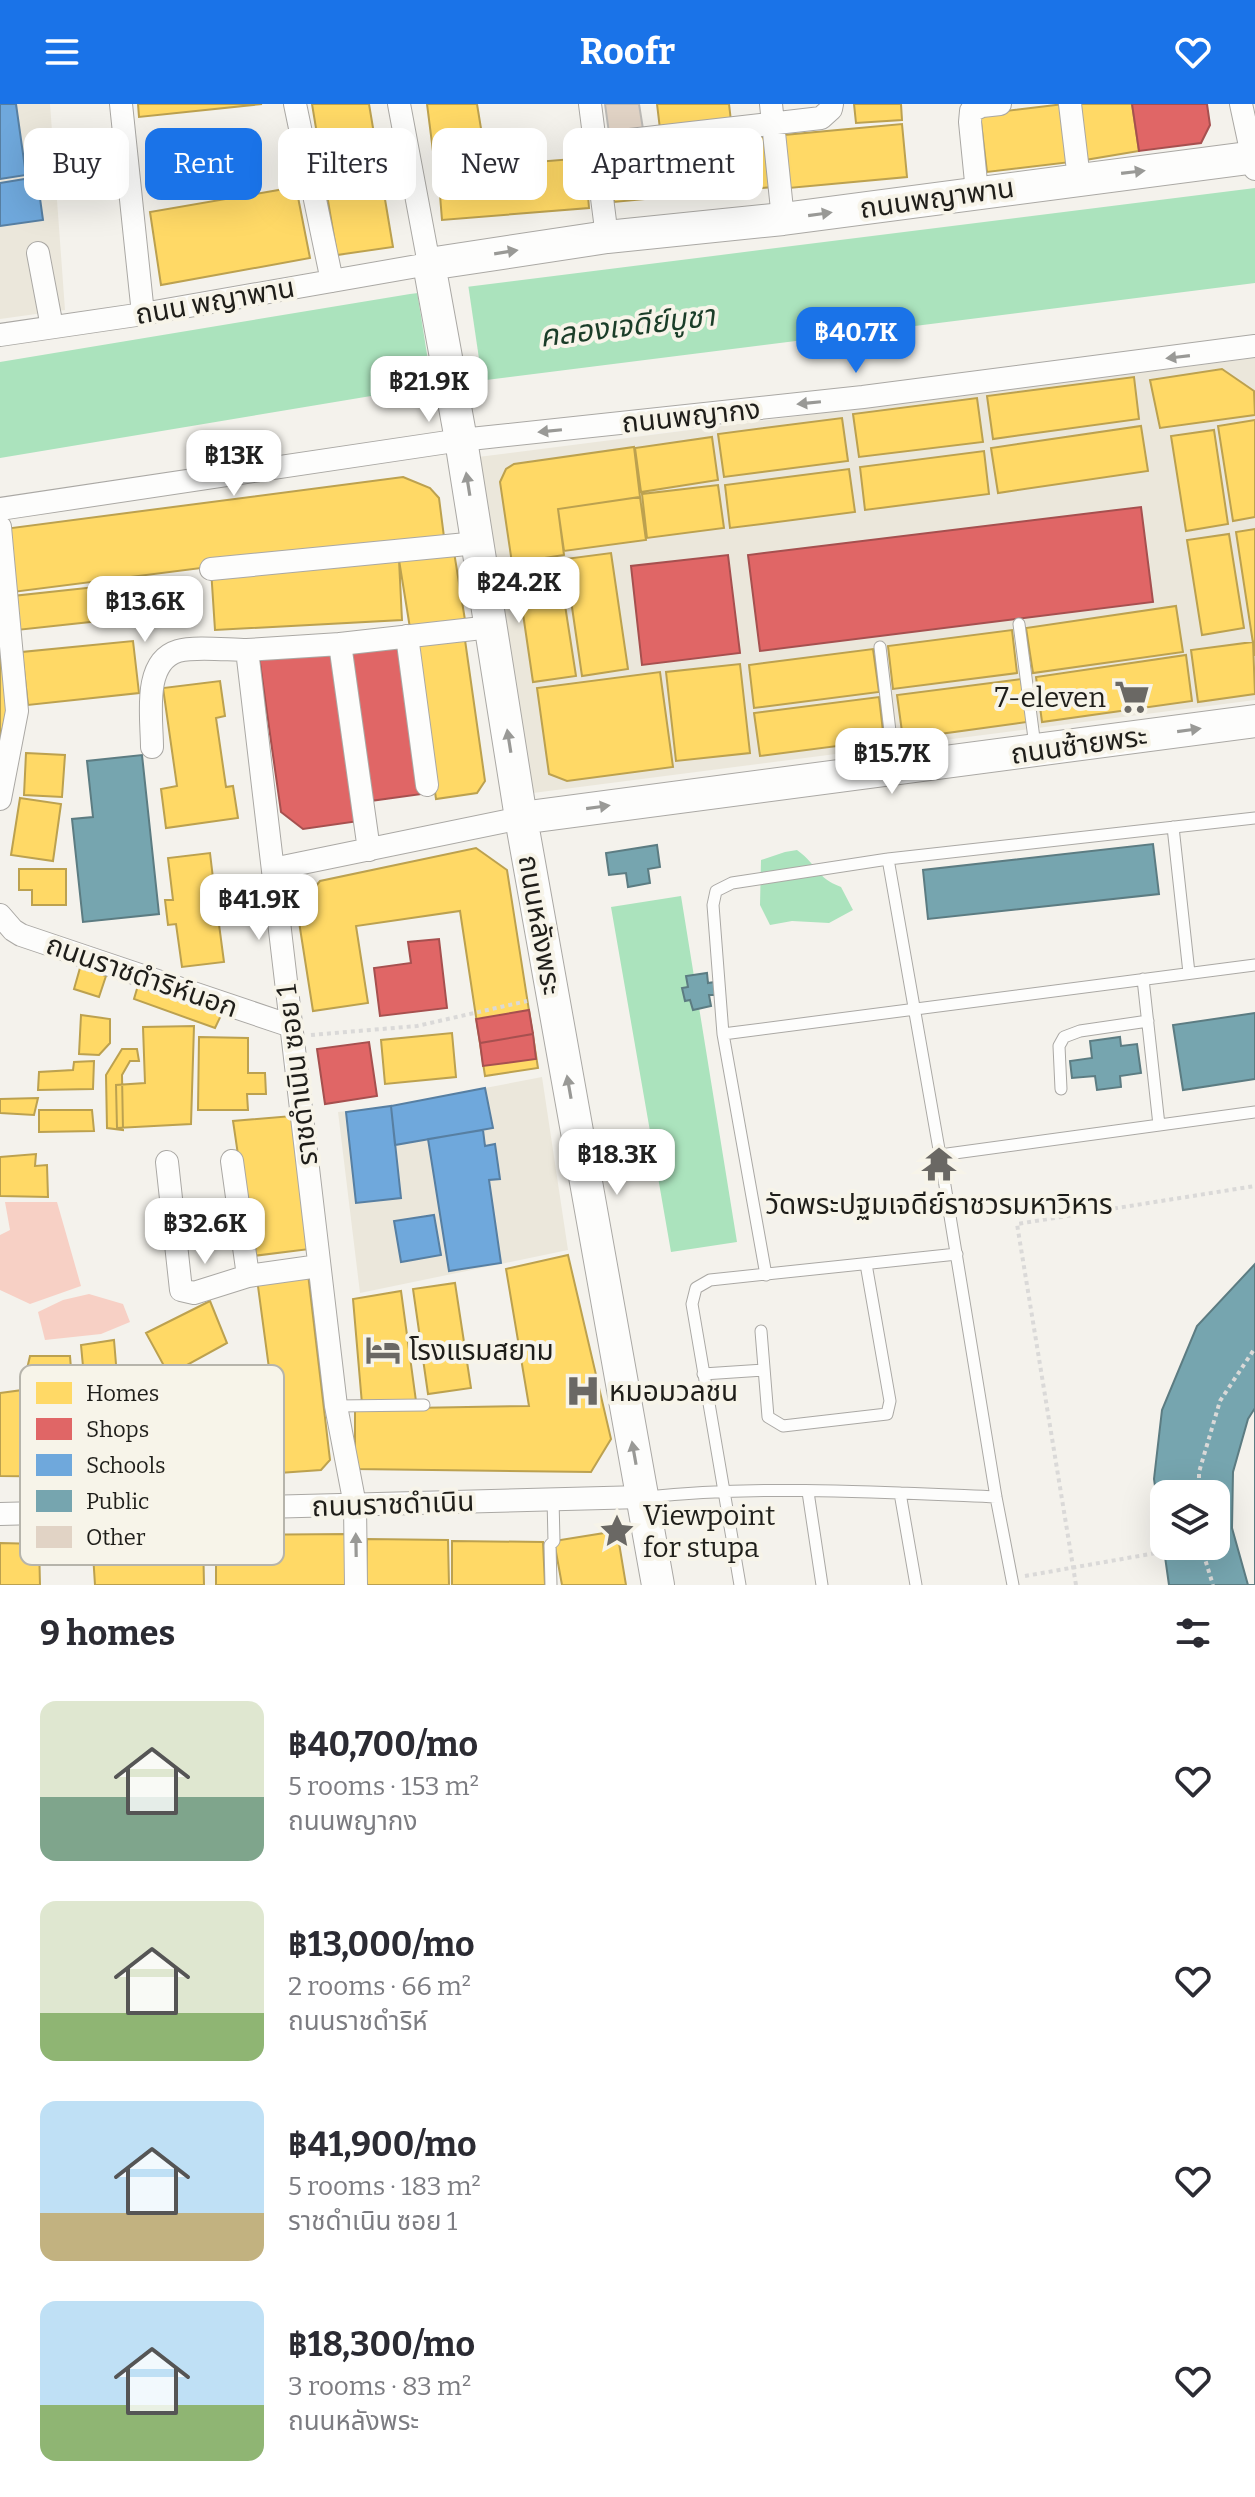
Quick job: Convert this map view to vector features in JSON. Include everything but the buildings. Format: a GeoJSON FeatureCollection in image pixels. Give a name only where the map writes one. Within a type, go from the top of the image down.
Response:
{"type":"FeatureCollection","features":[{"type":"Feature","properties":{"kind":"main road","name":"ถนนพญาพาน"},"geometry":{"type":"LineString","coordinates":[[431,273],[607,237],[783,219],[1079,179],[1254,162]]}},
{"type":"Feature","properties":{"kind":"main road","name":"ถนนหลังพระ"},"geometry":{"type":"LineString","coordinates":[[431,273],[521,818],[658,1585]]}},
{"type":"Feature","properties":{"kind":"main road","name":"ถนนซ้ายพระ"},"geometry":{"type":"LineString","coordinates":[[521,818],[1255,721]]}},
{"type":"Feature","properties":{"kind":"street"},"geometry":{"type":"LineString","coordinates":[[121,104],[143,314]]}},
{"type":"Feature","properties":{"kind":"street"},"geometry":{"type":"LineString","coordinates":[[295,104],[332,281]]}},
{"type":"Feature","properties":{"kind":"street"},"geometry":{"type":"LineString","coordinates":[[399,104],[431,273]]}},
{"type":"Feature","properties":{"kind":"street"},"geometry":{"type":"LineString","coordinates":[[590,104],[593,128]]}},
{"type":"Feature","properties":{"kind":"street"},"geometry":{"type":"LineString","coordinates":[[689,128],[772,114],[821,118],[832,104]]}},
{"type":"Feature","properties":{"kind":"street"},"geometry":{"type":"LineString","coordinates":[[977,192],[971,111],[1000,104]]}},
{"type":"Feature","properties":{"kind":"street"},"geometry":{"type":"LineString","coordinates":[[1070,104],[1079,179]]}},
{"type":"Feature","properties":{"kind":"street"},"geometry":{"type":"LineString","coordinates":[[1241,104],[1254,162]]}},
{"type":"Feature","properties":{"kind":"street"},"geometry":{"type":"LineString","coordinates":[[772,114],[783,219]]}},
{"type":"Feature","properties":{"kind":"street"},"geometry":{"type":"LineString","coordinates":[[602,200],[607,237]]}},
{"type":"Feature","properties":{"kind":"street"},"geometry":{"type":"LineString","coordinates":[[38,253],[52,327]]}},
{"type":"Feature","properties":{"kind":"street","name":"ถนน พญาพาน"},"geometry":{"type":"LineString","coordinates":[[0,335],[332,281],[431,273]]}},
{"type":"Feature","properties":{"kind":"street","name":"ถนนพญากง"},"geometry":{"type":"LineString","coordinates":[[0,509],[461,440],[863,397],[1255,346]]}},
{"type":"Feature","properties":{"kind":"street"},"geometry":{"type":"LineString","coordinates":[[0,527],[17,711],[0,799]]}},
{"type":"Feature","properties":{"kind":"street"},"geometry":{"type":"LineString","coordinates":[[211,569],[477,543]]}},
{"type":"Feature","properties":{"kind":"street"},"geometry":{"type":"LineString","coordinates":[[152,747],[153,679],[162,659],[179,651],[340,644],[491,627]]}},
{"type":"Feature","properties":{"kind":"street"},"geometry":{"type":"LineString","coordinates":[[407,636],[427,785]]}},
{"type":"Feature","properties":{"kind":"street"},"geometry":{"type":"LineString","coordinates":[[340,644],[369,850]]}},
{"type":"Feature","properties":{"kind":"street","name":"ราชดำเนิน ซอย 1"},"geometry":{"type":"LineString","coordinates":[[247,650],[336,1406],[355,1505],[356,1585]]}},
{"type":"Feature","properties":{"kind":"street"},"geometry":{"type":"LineString","coordinates":[[273,869],[521,818]]}},
{"type":"Feature","properties":{"kind":"street","name":"ถนนราชดำริห์นอก"},"geometry":{"type":"LineString","coordinates":[[0,915],[21,935],[292,1032]]}},
{"type":"Feature","properties":{"kind":"street"},"geometry":{"type":"LineString","coordinates":[[232,1161],[248,1276]]}},
{"type":"Feature","properties":{"kind":"street"},"geometry":{"type":"LineString","coordinates":[[167,1162],[181,1290],[194,1293],[248,1276],[319,1266]]}},
{"type":"Feature","properties":{"kind":"street","name":"ถนนราชดำเนิน"},"geometry":{"type":"LineString","coordinates":[[284,1507],[642,1497]]}},
{"type":"Feature","properties":{"kind":"street","name":"ถนนราชดำเนิน"},"geometry":{"type":"LineString","coordinates":[[0,1514],[20,1513]]}},
{"type":"Feature","properties":{"kind":"lane"},"geometry":{"type":"LineString","coordinates":[[1019,624],[1036,751]]}},
{"type":"Feature","properties":{"kind":"lane"},"geometry":{"type":"LineString","coordinates":[[880,647],[895,768]]}},
{"type":"Feature","properties":{"kind":"lane"},"geometry":{"type":"LineString","coordinates":[[766,1275],[723,1034],[713,905],[716,891],[732,883],[888,859],[1255,818]]}},
{"type":"Feature","properties":{"kind":"lane"},"geometry":{"type":"LineString","coordinates":[[1173,827],[1189,973]]}},
{"type":"Feature","properties":{"kind":"lane"},"geometry":{"type":"LineString","coordinates":[[888,859],[996,1497],[1013,1581]]}},
{"type":"Feature","properties":{"kind":"lane"},"geometry":{"type":"LineString","coordinates":[[723,1034],[1255,965]]}},
{"type":"Feature","properties":{"kind":"lane"},"geometry":{"type":"LineString","coordinates":[[1143,979],[1159,1125]]}},
{"type":"Feature","properties":{"kind":"lane"},"geometry":{"type":"LineString","coordinates":[[1061,1089],[1059,1046],[1064,1037],[1080,1031],[1148,1021]]}},
{"type":"Feature","properties":{"kind":"lane"},"geometry":{"type":"LineString","coordinates":[[940,1155],[1255,1112]]}},
{"type":"Feature","properties":{"kind":"lane"},"geometry":{"type":"LineString","coordinates":[[740,1585],[692,1304],[696,1288],[710,1280],[957,1254]]}},
{"type":"Feature","properties":{"kind":"lane"},"geometry":{"type":"LineString","coordinates":[[761,1331],[768,1417],[783,1426],[887,1414],[890,1401],[866,1264]]}},
{"type":"Feature","properties":{"kind":"lane"},"geometry":{"type":"LineString","coordinates":[[703,1374],[764,1370]]}},
{"type":"Feature","properties":{"kind":"lane"},"geometry":{"type":"LineString","coordinates":[[336,1406],[424,1405]]}},
{"type":"Feature","properties":{"kind":"lane"},"geometry":{"type":"LineString","coordinates":[[642,1497],[723,1492],[996,1497]]}},
{"type":"Feature","properties":{"kind":"lane"},"geometry":{"type":"LineString","coordinates":[[808,1492],[822,1585]]}},
{"type":"Feature","properties":{"kind":"lane"},"geometry":{"type":"LineString","coordinates":[[900,1493],[916,1585]]}},
{"type":"Feature","properties":{"kind":"lane"},"geometry":{"type":"LineString","coordinates":[[551,1585],[549,1565],[550,1545],[554,1541],[553,1499]]}},
{"type":"Feature","properties":{"kind":"path"},"geometry":{"type":"LineString","coordinates":[[292,1032],[417,1026],[553,995]]}},
{"type":"Feature","properties":{"kind":"path"},"geometry":{"type":"LineString","coordinates":[[1076,1585],[1017,1224],[1255,1186]]}},
{"type":"Feature","properties":{"kind":"path"},"geometry":{"type":"LineString","coordinates":[[1199,1480],[1220,1401],[1255,1348]]}},
{"type":"Feature","properties":{"kind":"path"},"geometry":{"type":"LineString","coordinates":[[1013,1581],[1150,1555]]}},
{"type":"Feature","properties":{"kind":"path"},"geometry":{"type":"LineString","coordinates":[[1203,1560],[1213,1585]]}},
{"type":"Feature","properties":{"kind":"shaded area"},"geometry":{"type":"Polygon","coordinates":[[[0,104],[50,104],[52,128],[24,128],[24,200],[57,200],[65,310],[0,319],[0,104]]]}},
{"type":"Feature","properties":{"kind":"shaded area"},"geometry":{"type":"Polygon","coordinates":[[[1255,358],[1255,700],[533,793],[470,458],[1255,358]]]}},
{"type":"Feature","properties":{"kind":"shaded area"},"geometry":{"type":"Polygon","coordinates":[[[542,1077],[568,1250],[360,1293],[338,1112],[391,1106],[542,1077]]]}},
{"type":"Feature","properties":{"kind":"shaded area"},"geometry":{"type":"Polygon","coordinates":[[[5,1202],[57,1202],[81,1286],[30,1304],[0,1290],[0,1235],[10,1230],[5,1202]]]}},
{"type":"Feature","properties":{"kind":"shaded area"},"geometry":{"type":"Polygon","coordinates":[[[89,1294],[123,1304],[130,1322],[101,1334],[45,1340],[38,1312],[63,1300],[89,1294]]]}},
{"type":"Feature","properties":{"kind":"water","name":"คลองเจดีย์บูชา"},"geometry":{"type":"Polygon","coordinates":[[[1255,188],[1255,283],[407,390],[0,458],[0,362],[410,294],[1255,188]]]}},
{"type":"Feature","properties":{"kind":"water"},"geometry":{"type":"Polygon","coordinates":[[[797,850],[821,875],[841,887],[853,910],[829,923],[792,921],[770,925],[760,905],[761,860],[797,850]]]}},
{"type":"Feature","properties":{"kind":"water"},"geometry":{"type":"Polygon","coordinates":[[[681,896],[737,1242],[671,1252],[611,907],[681,896]]]}},
{"type":"Feature","properties":{"kind":"pier"},"geometry":{"type":"Polygon","coordinates":[[[468,284],[482,379],[432,386],[417,291],[468,284]]]}},
{"type":"Feature","properties":{"kind":"place","name":"7-eleven"},"geometry":{"type":"Point","coordinates":[1132,697]}},
{"type":"Feature","properties":{"kind":"place","name":"วัดพระปฐมเจดีย์ราชวรมหาวิหาร"},"geometry":{"type":"Point","coordinates":[939,1164]}},
{"type":"Feature","properties":{"kind":"place","name":"โรงแรมสยาม"},"geometry":{"type":"Point","coordinates":[383,1350]}},
{"type":"Feature","properties":{"kind":"place","name":"หมอมวลชน"},"geometry":{"type":"Point","coordinates":[583,1391]}},
{"type":"Feature","properties":{"kind":"place","name":"Viewpoint for stupa"},"geometry":{"type":"Point","coordinates":[617,1531]}}]}
